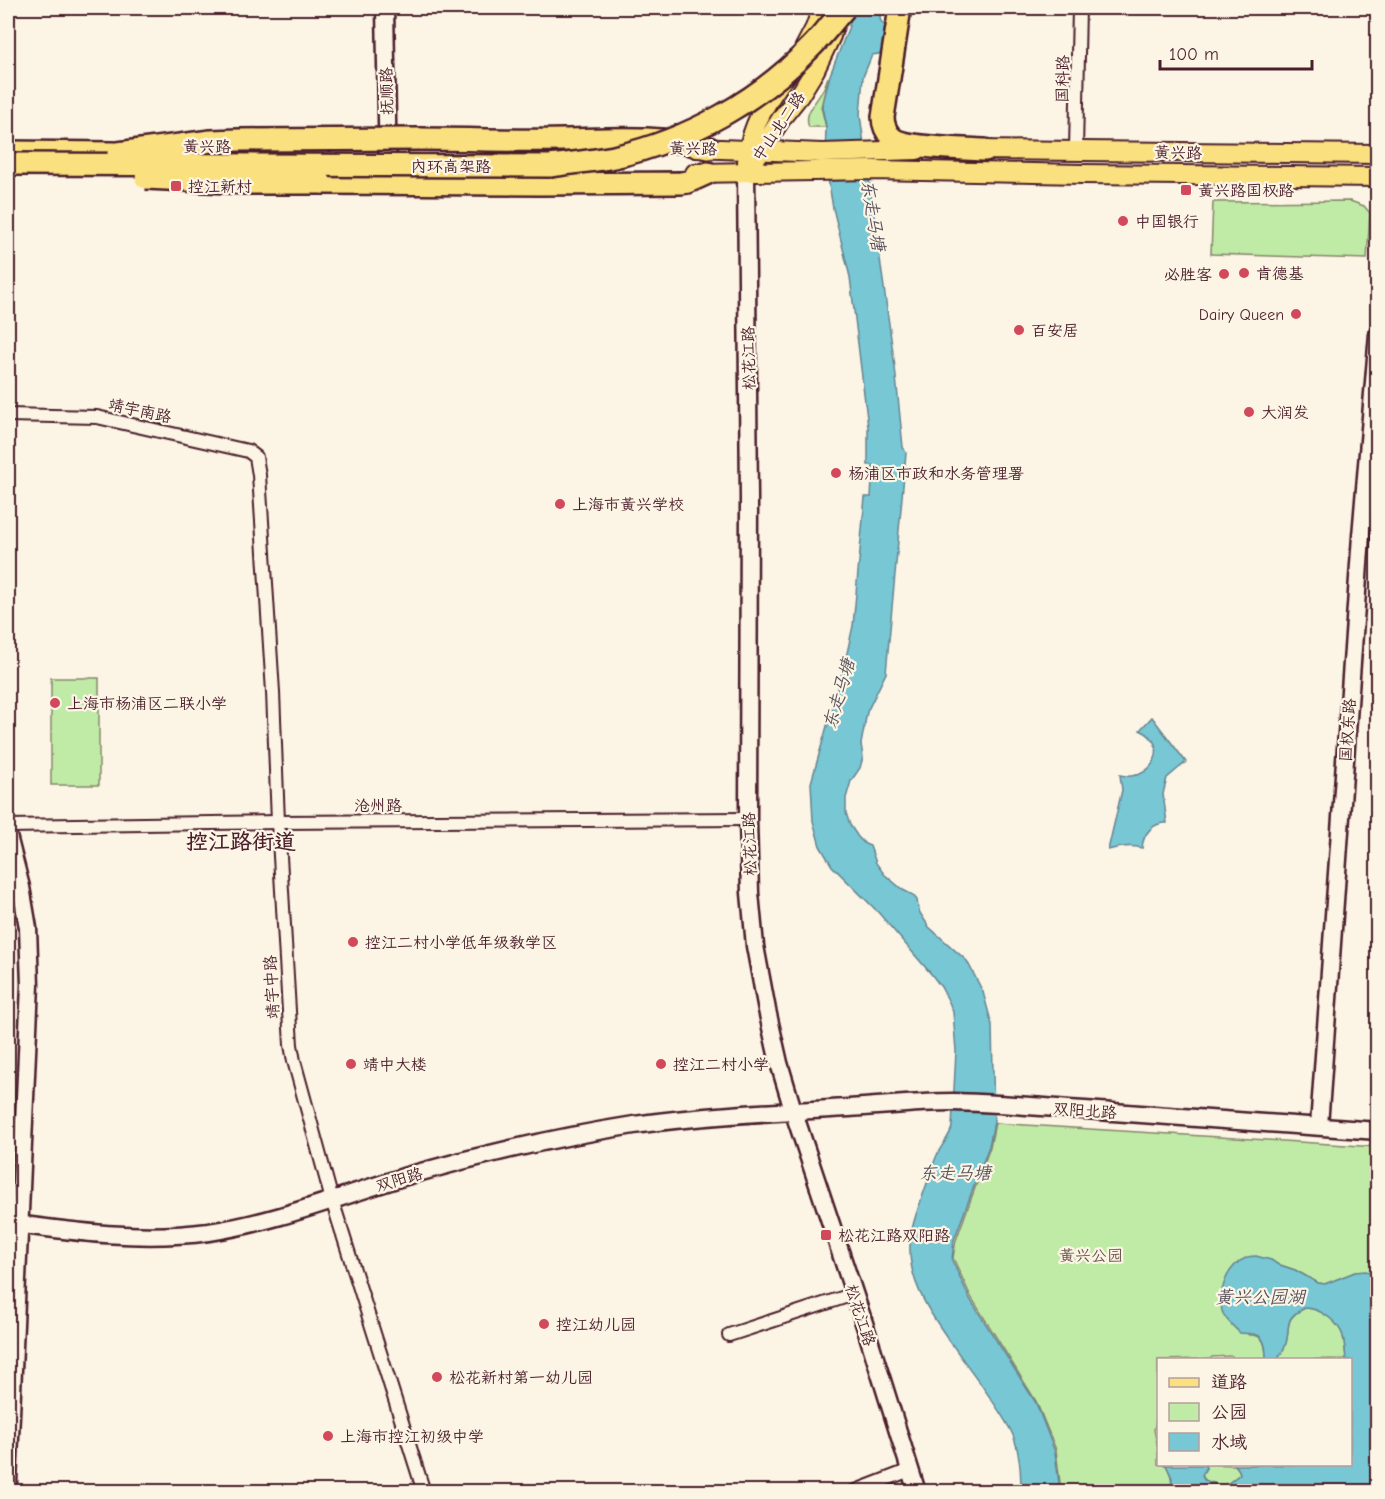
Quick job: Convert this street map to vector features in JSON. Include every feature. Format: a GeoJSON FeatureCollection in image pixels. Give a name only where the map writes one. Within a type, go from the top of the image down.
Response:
{"type":"FeatureCollection","features":[{"type":"Feature","properties":{"kind":"highway","name":"内环高架路"},"geometry":{"type":"LineString","coordinates":[[8,152],[550,153],[581,150],[650,134],[727,98],[783,57],[828,8]]}},
{"type":"Feature","properties":{"kind":"highway","name":"内环高架路"},"geometry":{"type":"LineString","coordinates":[[8,165],[550,166],[613,157],[648,148],[678,136],[740,105],[813,46],[845,8]]}},
{"type":"Feature","properties":{"kind":"highway"},"geometry":{"type":"LineString","coordinates":[[900,9],[883,117],[886,130],[893,139],[910,144],[985,150]]}},
{"type":"Feature","properties":{"kind":"highway"},"geometry":{"type":"LineString","coordinates":[[114,153],[211,141],[238,140],[650,139],[677,141],[708,148]]}},
{"type":"Feature","properties":{"kind":"highway"},"geometry":{"type":"LineString","coordinates":[[8,165],[200,181],[321,183],[681,183],[708,173]]}},
{"type":"Feature","properties":{"kind":"main road","name":"中山北二路"},"geometry":{"type":"LineString","coordinates":[[754,151],[754,129],[781,82],[802,52],[815,28],[822,8]]}},
{"type":"Feature","properties":{"kind":"main road","name":"中山北二路"},"geometry":{"type":"LineString","coordinates":[[746,173],[754,151],[799,96],[814,70],[831,36],[838,8]]}},
{"type":"Feature","properties":{"kind":"main road","name":"黄兴路"},"geometry":{"type":"LineString","coordinates":[[8,142],[187,146],[708,148],[754,151],[872,170],[1377,177]]}},
{"type":"Feature","properties":{"kind":"main road","name":"黄兴路"},"geometry":{"type":"LineString","coordinates":[[8,171],[388,175],[746,173],[824,162],[868,152],[1076,150],[1377,154]]}},
{"type":"Feature","properties":{"kind":"street","name":"抚顺路"},"geometry":{"type":"LineString","coordinates":[[385,8],[388,175]]}},
{"type":"Feature","properties":{"kind":"street","name":"国科路"},"geometry":{"type":"LineString","coordinates":[[1076,150],[1079,8]]}},
{"type":"Feature","properties":{"kind":"street","name":"松花江路"},"geometry":{"type":"LineString","coordinates":[[746,173],[749,498],[748,819],[750,893],[755,946],[774,1042],[793,1110],[916,1491]]}},
{"type":"Feature","properties":{"kind":"street","name":"国权东路"},"geometry":{"type":"LineString","coordinates":[[1318,1126],[1374,421],[1377,334]]}},
{"type":"Feature","properties":{"kind":"street","name":"靖宇南路"},"geometry":{"type":"LineString","coordinates":[[8,415],[97,417],[248,451],[256,457],[258,462]]}},
{"type":"Feature","properties":{"kind":"street","name":"靖宇中路"},"geometry":{"type":"LineString","coordinates":[[258,462],[273,692],[291,1045],[332,1200],[424,1491]]}},
{"type":"Feature","properties":{"kind":"street","name":"沧州路"},"geometry":{"type":"LineString","coordinates":[[8,826],[748,819]]}},
{"type":"Feature","properties":{"kind":"street"},"geometry":{"type":"LineString","coordinates":[[8,836],[21,887],[28,928],[30,985],[13,1223],[8,1483]]}},
{"type":"Feature","properties":{"kind":"street","name":"双阳北路"},"geometry":{"type":"LineString","coordinates":[[793,1110],[906,1103],[994,1103],[1377,1131]]}},
{"type":"Feature","properties":{"kind":"street","name":"双阳路"},"geometry":{"type":"LineString","coordinates":[[13,1223],[78,1232],[137,1236],[228,1229],[454,1163],[566,1137],[687,1118],[793,1110]]}},
{"type":"Feature","properties":{"kind":"street"},"geometry":{"type":"LineString","coordinates":[[729,1335],[854,1294]]}},
{"type":"Feature","properties":{"kind":"street"},"geometry":{"type":"LineString","coordinates":[[853,1491],[910,1470]]}},
{"type":"Feature","properties":{"kind":"green space"},"geometry":{"type":"Polygon","coordinates":[[[828,77],[821,107],[826,127],[809,127],[809,113],[828,77]]]}},
{"type":"Feature","properties":{"kind":"green space"},"geometry":{"type":"Polygon","coordinates":[[[1350,201],[1364,206],[1370,213],[1367,259],[1211,254],[1213,202],[1350,201]]]}},
{"type":"Feature","properties":{"kind":"green space"},"geometry":{"type":"Polygon","coordinates":[[[51,678],[99,678],[99,785],[51,785],[51,678]]]}},
{"type":"Feature","properties":{"kind":"green space","name":"黄兴公园"},"geometry":{"type":"Polygon","coordinates":[[[995,1123],[1377,1147],[1377,1273],[1355,1272],[1325,1284],[1318,1283],[1271,1260],[1222,1303],[1222,1310],[1249,1335],[1258,1336],[1264,1342],[1266,1358],[1232,1358],[1232,1356],[1157,1358],[1157,1416],[1154,1430],[1157,1444],[1157,1466],[1168,1468],[1172,1480],[1171,1491],[1061,1491],[1056,1450],[1036,1401],[971,1297],[953,1258],[956,1240],[990,1147],[995,1123]]]}},
{"type":"Feature","properties":{"kind":"green space"},"geometry":{"type":"Polygon","coordinates":[[[1310,1308],[1330,1318],[1341,1331],[1346,1358],[1279,1358],[1287,1340],[1290,1320],[1298,1312],[1310,1308]]]}},
{"type":"Feature","properties":{"kind":"green space"},"geometry":{"type":"Polygon","coordinates":[[[1206,1466],[1236,1466],[1240,1474],[1222,1488],[1216,1487],[1203,1478],[1202,1475],[1206,1466]]]}},
{"type":"Feature","properties":{"kind":"water","name":"东走马塘"},"geometry":{"type":"Polygon","coordinates":[[[854,8],[881,8],[881,20],[889,29],[885,53],[872,55],[863,77],[860,115],[895,367],[903,447],[906,453],[886,673],[867,712],[861,744],[863,757],[860,768],[851,781],[846,798],[846,813],[850,825],[858,837],[870,846],[876,863],[884,874],[903,890],[913,895],[929,927],[967,961],[983,992],[992,1025],[994,1122],[989,1146],[954,1240],[952,1260],[970,1299],[1036,1403],[1055,1452],[1060,1491],[1021,1491],[1018,1452],[1010,1429],[928,1307],[911,1266],[910,1243],[914,1220],[935,1159],[952,1127],[956,1051],[953,1012],[941,987],[932,975],[877,911],[832,866],[820,846],[813,821],[811,783],[853,626],[865,497],[871,497],[873,465],[868,465],[868,427],[850,277],[833,208],[825,161],[826,126],[822,107],[830,75],[854,8]]]}},
{"type":"Feature","properties":{"kind":"water"},"geometry":{"type":"Polygon","coordinates":[[[1152,717],[1186,762],[1167,778],[1163,794],[1167,823],[1157,825],[1150,830],[1144,838],[1142,848],[1125,847],[1108,850],[1122,790],[1120,775],[1131,776],[1141,773],[1154,761],[1155,744],[1140,730],[1152,717]]]}},
{"type":"Feature","properties":{"kind":"water","name":"黄兴公园湖"},"geometry":{"type":"Polygon","coordinates":[[[1256,1256],[1271,1260],[1318,1283],[1325,1284],[1355,1272],[1377,1273],[1377,1491],[1171,1491],[1172,1478],[1166,1466],[1205,1466],[1202,1475],[1204,1480],[1222,1488],[1240,1474],[1236,1466],[1352,1466],[1352,1358],[1346,1358],[1341,1331],[1330,1318],[1321,1312],[1305,1308],[1290,1320],[1287,1340],[1279,1358],[1266,1358],[1262,1339],[1257,1335],[1240,1333],[1222,1311],[1221,1296],[1225,1280],[1239,1262],[1256,1256]]]}},
{"type":"Feature","properties":{"kind":"place","name":"控江新村"},"geometry":{"type":"Point","coordinates":[176,186]}},
{"type":"Feature","properties":{"kind":"place","name":"黄兴路国权路"},"geometry":{"type":"Point","coordinates":[1186,190]}},
{"type":"Feature","properties":{"kind":"place","name":"中国银行"},"geometry":{"type":"Point","coordinates":[1123,221]}},
{"type":"Feature","properties":{"kind":"place","name":"肯德基"},"geometry":{"type":"Point","coordinates":[1244,273]}},
{"type":"Feature","properties":{"kind":"place","name":"必胜客"},"geometry":{"type":"Point","coordinates":[1224,274]}},
{"type":"Feature","properties":{"kind":"place","name":"Dairy Queen"},"geometry":{"type":"Point","coordinates":[1296,314]}},
{"type":"Feature","properties":{"kind":"place","name":"百安居"},"geometry":{"type":"Point","coordinates":[1019,330]}},
{"type":"Feature","properties":{"kind":"place","name":"大润发"},"geometry":{"type":"Point","coordinates":[1249,412]}},
{"type":"Feature","properties":{"kind":"place","name":"杨浦区市政和水务管理署"},"geometry":{"type":"Point","coordinates":[836,473]}},
{"type":"Feature","properties":{"kind":"place","name":"上海市黄兴学校"},"geometry":{"type":"Point","coordinates":[560,504]}},
{"type":"Feature","properties":{"kind":"place","name":"上海市杨浦区二联小学"},"geometry":{"type":"Point","coordinates":[55,703]}},
{"type":"Feature","properties":{"kind":"place","name":"控江二村小学低年级教学区"},"geometry":{"type":"Point","coordinates":[353,942]}},
{"type":"Feature","properties":{"kind":"place","name":"靖中大楼"},"geometry":{"type":"Point","coordinates":[351,1064]}},
{"type":"Feature","properties":{"kind":"place","name":"控江二村小学"},"geometry":{"type":"Point","coordinates":[661,1064]}},
{"type":"Feature","properties":{"kind":"place","name":"松花江路双阳路"},"geometry":{"type":"Point","coordinates":[826,1235]}},
{"type":"Feature","properties":{"kind":"place","name":"控江幼儿园"},"geometry":{"type":"Point","coordinates":[544,1324]}},
{"type":"Feature","properties":{"kind":"place","name":"松花新村第一幼儿园"},"geometry":{"type":"Point","coordinates":[437,1377]}},
{"type":"Feature","properties":{"kind":"place","name":"上海市控江初级中学"},"geometry":{"type":"Point","coordinates":[328,1436]}},
{"type":"Feature","properties":{"kind":"district","name":"控江路街道"},"geometry":{"type":"Point","coordinates":[241,841]}}]}
